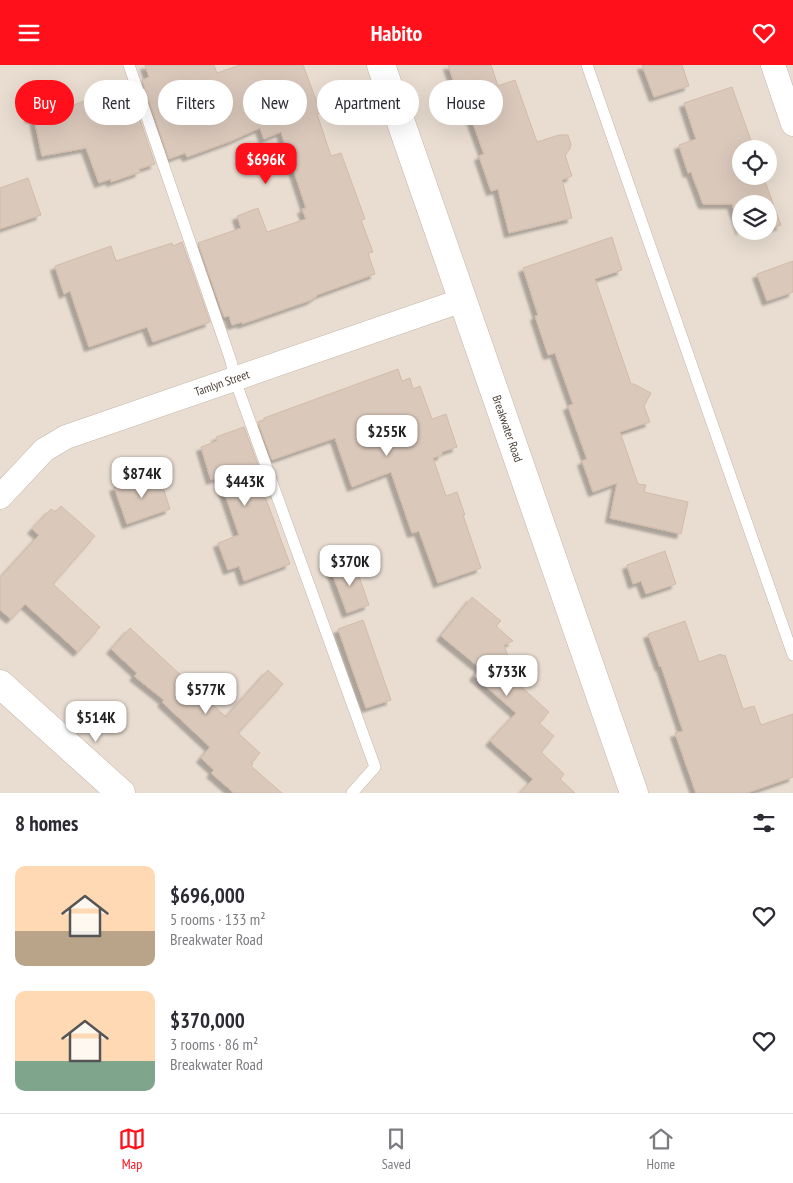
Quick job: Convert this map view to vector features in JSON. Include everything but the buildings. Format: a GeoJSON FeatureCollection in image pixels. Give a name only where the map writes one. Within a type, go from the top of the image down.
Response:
{"type":"FeatureCollection","features":[{"type":"Feature","properties":{"kind":"street","name":"Breakwater Road"},"geometry":{"type":"LineString","coordinates":[[381,65],[634,793]]}},
{"type":"Feature","properties":{"kind":"street"},"geometry":{"type":"LineString","coordinates":[[773,65],[793,124]]}},
{"type":"Feature","properties":{"kind":"street","name":"Tamlyn Street"},"geometry":{"type":"LineString","coordinates":[[0,497],[44,450],[66,437],[463,301]]}},
{"type":"Feature","properties":{"kind":"street"},"geometry":{"type":"LineString","coordinates":[[0,684],[121,793]]}},
{"type":"Feature","properties":{"kind":"lane"},"geometry":{"type":"LineString","coordinates":[[129,65],[232,361],[235,380],[375,767],[352,793]]}},
{"type":"Feature","properties":{"kind":"lane"},"geometry":{"type":"LineString","coordinates":[[587,65],[793,655]]}},
{"type":"Feature","properties":{"kind":"shaded area"},"geometry":{"type":"Polygon","coordinates":[[[0,65],[793,65],[793,793],[0,793],[0,65]]]}}]}
